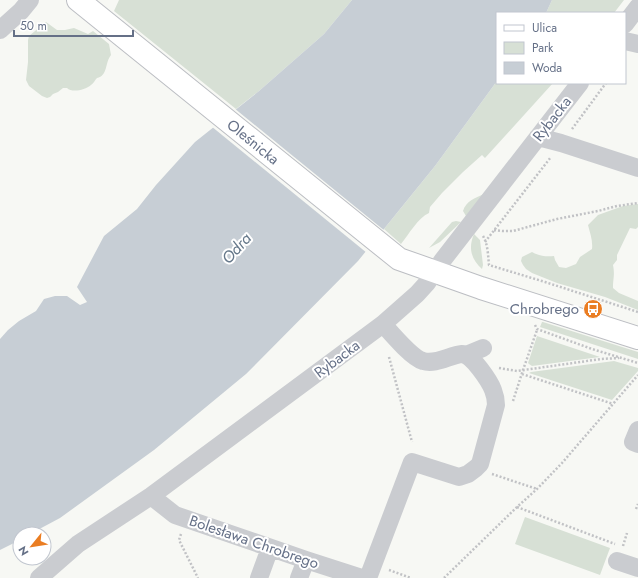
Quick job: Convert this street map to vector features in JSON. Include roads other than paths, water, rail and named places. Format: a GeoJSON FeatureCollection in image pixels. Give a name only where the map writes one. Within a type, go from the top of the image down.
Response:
{"type":"FeatureCollection","features":[{"type":"Feature","properties":{"kind":"main road","name":"Oleśnicka"},"geometry":{"type":"LineString","coordinates":[[78,0],[399,259],[435,272]]}},
{"type":"Feature","properties":{"kind":"main road"},"geometry":{"type":"LineString","coordinates":[[435,272],[638,338]]}},
{"type":"Feature","properties":{"kind":"street"},"geometry":{"type":"LineString","coordinates":[[0,30],[21,11],[30,0]]}},
{"type":"Feature","properties":{"kind":"street"},"geometry":{"type":"LineString","coordinates":[[626,23],[638,7]]}},
{"type":"Feature","properties":{"kind":"street"},"geometry":{"type":"LineString","coordinates":[[626,41],[638,44]]}},
{"type":"Feature","properties":{"kind":"street","name":"Rybacka"},"geometry":{"type":"LineString","coordinates":[[42,577],[78,544],[151,496],[383,324],[417,294],[579,84]]}},
{"type":"Feature","properties":{"kind":"street"},"geometry":{"type":"LineString","coordinates":[[538,137],[638,168]]}},
{"type":"Feature","properties":{"kind":"street"},"geometry":{"type":"LineString","coordinates":[[383,324],[401,344],[420,360],[428,362],[463,354],[466,355],[483,348]]}},
{"type":"Feature","properties":{"kind":"street"},"geometry":{"type":"LineString","coordinates":[[368,574],[412,462],[459,477],[468,474],[480,464],[496,405],[496,400],[493,388],[474,361],[466,355]]}},
{"type":"Feature","properties":{"kind":"street"},"geometry":{"type":"LineString","coordinates":[[638,430],[633,442],[638,444]]}},
{"type":"Feature","properties":{"kind":"street","name":"Bolesława Chrobrego"},"geometry":{"type":"LineString","coordinates":[[151,496],[175,515],[306,560],[368,574]]}},
{"type":"Feature","properties":{"kind":"street"},"geometry":{"type":"LineString","coordinates":[[259,578],[270,548]]}},
{"type":"Feature","properties":{"kind":"street"},"geometry":{"type":"LineString","coordinates":[[620,554],[638,568]]}},
{"type":"Feature","properties":{"kind":"street"},"geometry":{"type":"LineString","coordinates":[[299,578],[306,560]]}},
{"type":"Feature","properties":{"kind":"water","name":"Odra"},"geometry":{"type":"Polygon","coordinates":[[[352,0],[552,0],[546,12],[496,12],[496,82],[435,166],[358,261],[246,374],[154,450],[60,518],[45,526],[12,526],[12,544],[0,550],[0,339],[19,321],[36,311],[44,299],[55,296],[67,296],[80,305],[87,302],[77,287],[104,236],[137,209],[156,185],[195,142],[259,91],[324,34],[352,0]]]}},
{"type":"Feature","properties":{"kind":"place","name":"Chrobrego"},"geometry":{"type":"Point","coordinates":[593,309]}}]}
